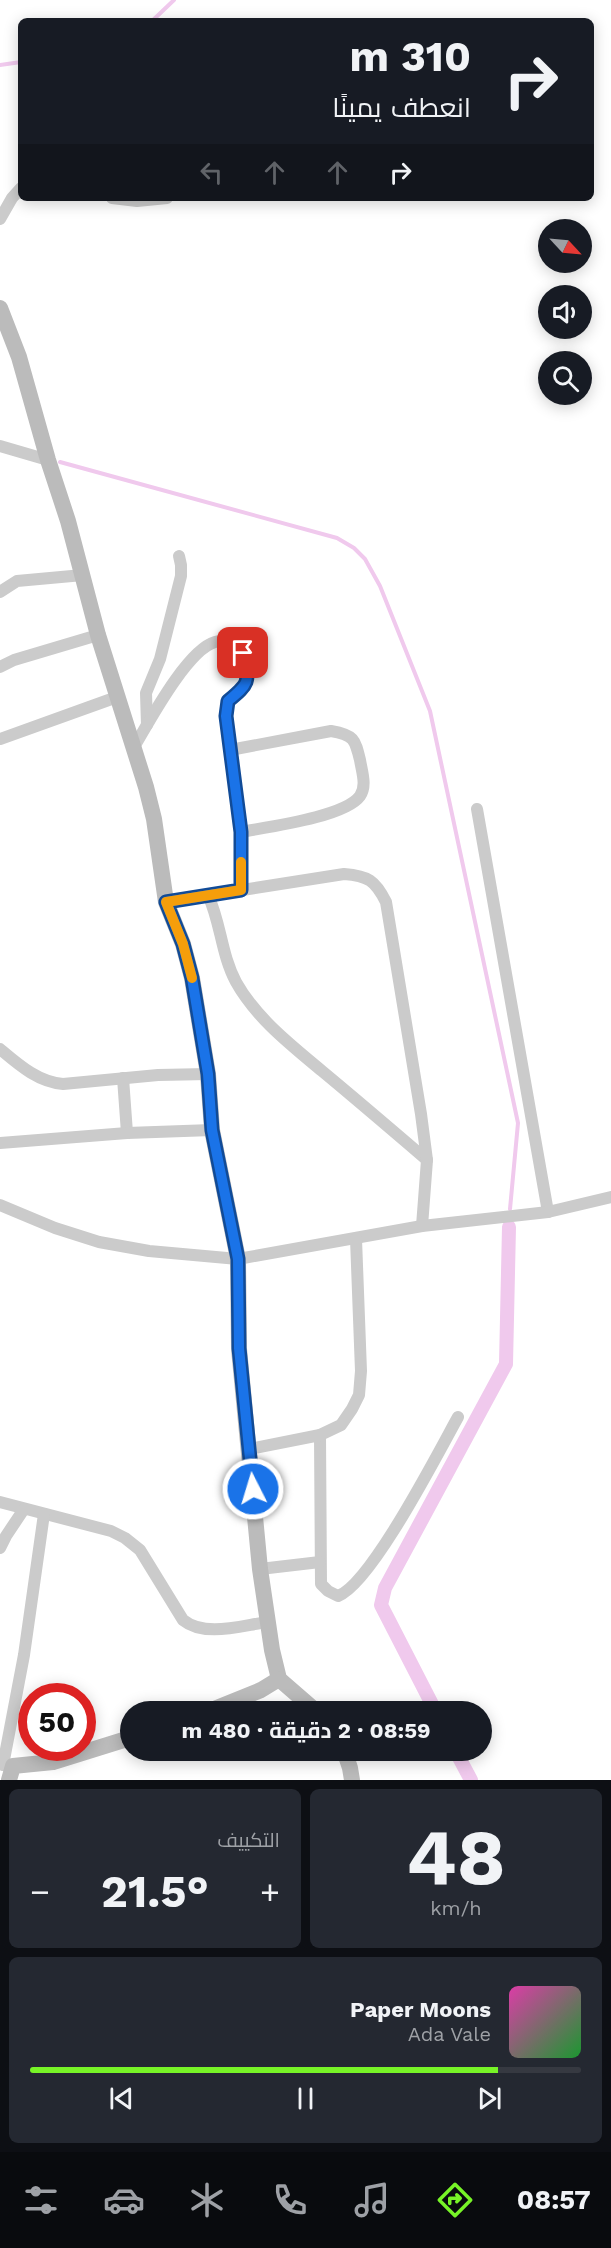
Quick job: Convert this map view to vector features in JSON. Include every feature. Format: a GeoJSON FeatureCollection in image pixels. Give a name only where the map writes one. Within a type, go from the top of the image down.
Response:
{"type":"FeatureCollection","features":[{"type":"Feature","properties":{"kind":"main road"},"geometry":{"type":"LineString","coordinates":[[0,308],[19,357],[68,521],[98,635],[134,747],[154,819],[166,902],[183,944],[192,978],[208,1074],[212,1130],[238,1259],[239,1348],[260,1569],[268,1622],[279,1678],[305,1701]]}},
{"type":"Feature","properties":{"kind":"main road"},"geometry":{"type":"LineString","coordinates":[[234,1701],[261,1690],[279,1678]]}},
{"type":"Feature","properties":{"kind":"main road"},"geometry":{"type":"LineString","coordinates":[[6,1769],[52,1762],[120,1741]]}},
{"type":"Feature","properties":{"kind":"main road"},"geometry":{"type":"LineString","coordinates":[[347,1761],[352,1780]]}},
{"type":"Feature","properties":{"kind":"street"},"geometry":{"type":"LineString","coordinates":[[0,219],[18,191]]}},
{"type":"Feature","properties":{"kind":"street"},"geometry":{"type":"LineString","coordinates":[[0,446],[48,460]]}},
{"type":"Feature","properties":{"kind":"street"},"geometry":{"type":"LineString","coordinates":[[147,724],[146,693],[160,659],[181,576],[182,565],[178,556]]}},
{"type":"Feature","properties":{"kind":"street"},"geometry":{"type":"LineString","coordinates":[[0,592],[17,581],[83,575]]}},
{"type":"Feature","properties":{"kind":"street"},"geometry":{"type":"LineString","coordinates":[[0,668],[14,660],[98,635]]}},
{"type":"Feature","properties":{"kind":"street"},"geometry":{"type":"LineString","coordinates":[[134,747],[173,684],[204,648],[216,641],[225,641],[239,648],[243,653],[247,673],[244,688],[228,701],[226,706],[241,832],[241,890]]}},
{"type":"Feature","properties":{"kind":"street"},"geometry":{"type":"LineString","coordinates":[[0,739],[117,697]]}},
{"type":"Feature","properties":{"kind":"street"},"geometry":{"type":"LineString","coordinates":[[230,750],[331,730],[344,733],[352,737],[356,744],[364,781],[359,797],[349,806],[299,821],[241,832]]}},
{"type":"Feature","properties":{"kind":"street"},"geometry":{"type":"LineString","coordinates":[[477,809],[548,1212]]}},
{"type":"Feature","properties":{"kind":"street"},"geometry":{"type":"LineString","coordinates":[[166,902],[344,874],[362,875],[380,889],[386,902],[427,1160],[422,1226]]}},
{"type":"Feature","properties":{"kind":"street"},"geometry":{"type":"LineString","coordinates":[[208,895],[216,912],[219,937],[236,983],[256,1010],[285,1039],[427,1160]]}},
{"type":"Feature","properties":{"kind":"street"},"geometry":{"type":"LineString","coordinates":[[0,1049],[39,1079],[49,1083],[208,1074]]}},
{"type":"Feature","properties":{"kind":"street"},"geometry":{"type":"LineString","coordinates":[[123,1078],[127,1133]]}},
{"type":"Feature","properties":{"kind":"street"},"geometry":{"type":"LineString","coordinates":[[0,1143],[127,1133],[212,1130]]}},
{"type":"Feature","properties":{"kind":"street"},"geometry":{"type":"LineString","coordinates":[[0,1205],[55,1228],[99,1242],[149,1251],[238,1259],[422,1226],[548,1212],[611,1197]]}},
{"type":"Feature","properties":{"kind":"street"},"geometry":{"type":"LineString","coordinates":[[249,1449],[320,1435],[341,1425],[359,1395],[361,1371],[356,1239]]}},
{"type":"Feature","properties":{"kind":"street"},"geometry":{"type":"LineString","coordinates":[[320,1435],[321,1584],[338,1596],[346,1593],[363,1576],[389,1537],[458,1417]]}},
{"type":"Feature","properties":{"kind":"street"},"geometry":{"type":"LineString","coordinates":[[0,1502],[111,1531],[125,1538],[140,1550],[183,1620],[190,1626],[202,1629],[268,1622]]}},
{"type":"Feature","properties":{"kind":"street"},"geometry":{"type":"LineString","coordinates":[[0,1548],[24,1509]]}},
{"type":"Feature","properties":{"kind":"street"},"geometry":{"type":"LineString","coordinates":[[6,1769],[44,1514]]}},
{"type":"Feature","properties":{"kind":"street"},"geometry":{"type":"LineString","coordinates":[[260,1569],[320,1562]]}},
{"type":"Feature","properties":{"kind":"waterway"},"geometry":{"type":"LineString","coordinates":[[155,18],[174,0]]}},
{"type":"Feature","properties":{"kind":"waterway"},"geometry":{"type":"LineString","coordinates":[[0,65],[18,62]]}},
{"type":"Feature","properties":{"kind":"waterway"},"geometry":{"type":"LineString","coordinates":[[60,462],[337,538],[354,548],[365,559],[380,586],[430,711],[518,1123],[510,1209]]}},
{"type":"Feature","properties":{"kind":"waterway"},"geometry":{"type":"LineString","coordinates":[[430,1701],[381,1605],[385,1588],[506,1364],[509,1227]]}},
{"type":"Feature","properties":{"kind":"waterway"},"geometry":{"type":"LineString","coordinates":[[461,1761],[471,1780]]}},
{"type":"Feature","properties":{"kind":"slow traffic"},"geometry":{"type":"LineString","coordinates":[[192,978],[183,944],[166,902],[241,890],[241,862]]}},
{"type":"Feature","properties":{"kind":"route"},"geometry":{"type":"LineString","coordinates":[[243,653],[247,673],[246,683],[226,706],[241,832],[241,890],[166,902],[183,944],[192,978],[208,1074],[212,1130],[238,1259],[239,1348],[253,1489]]}}]}
